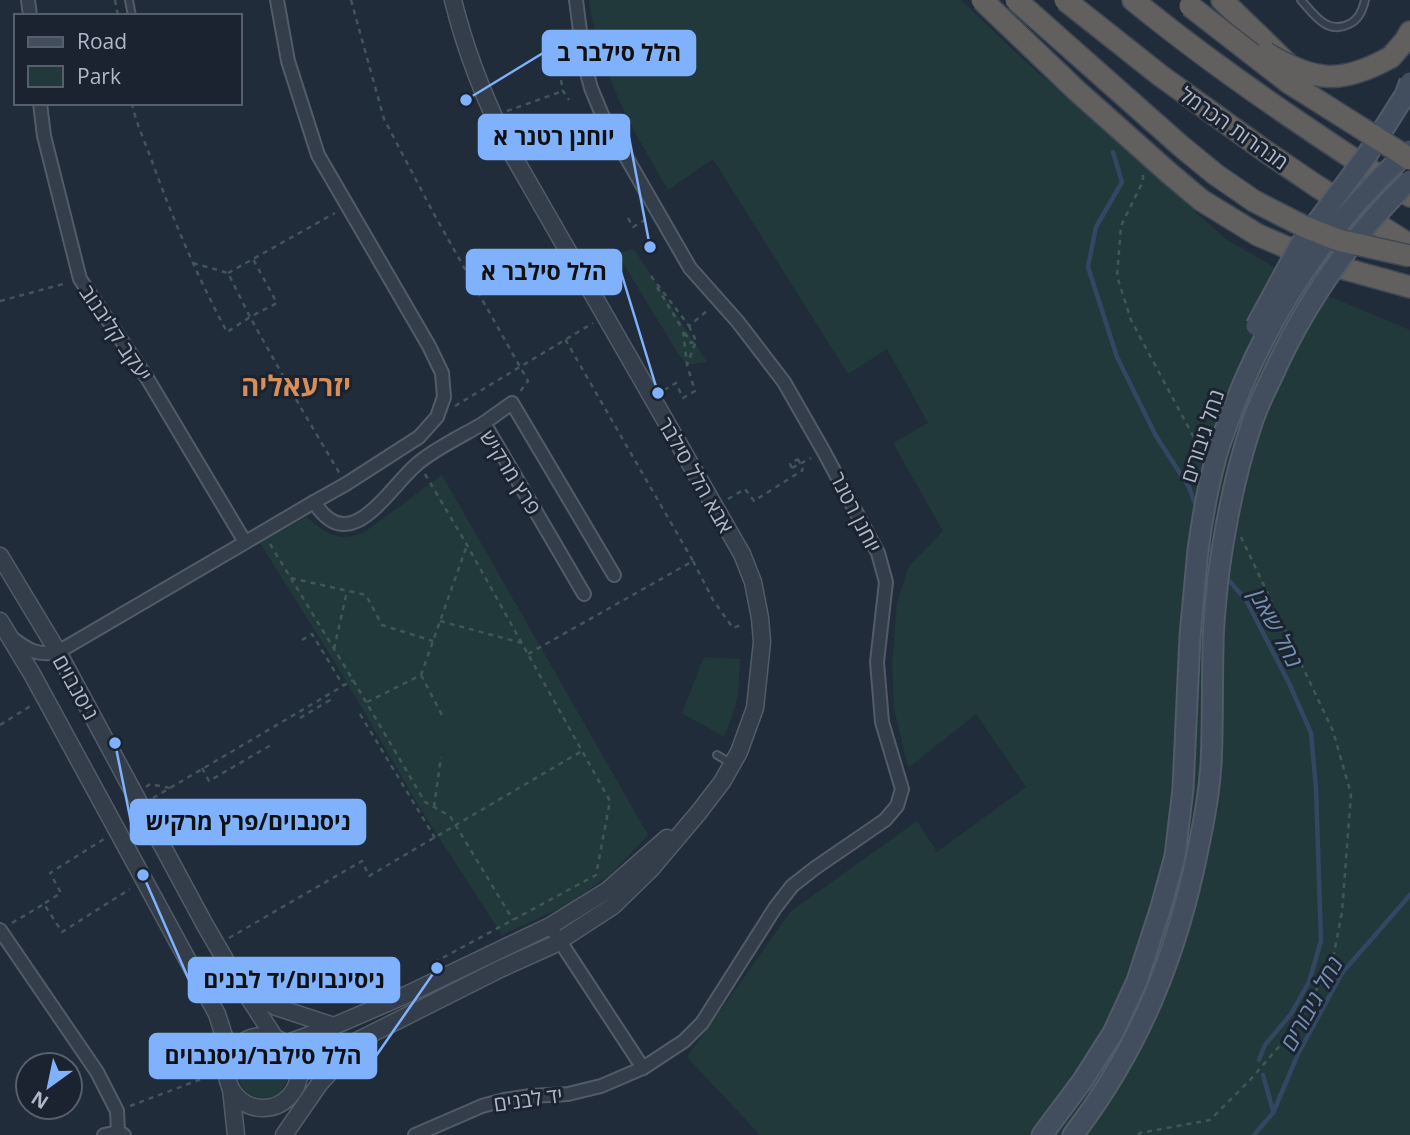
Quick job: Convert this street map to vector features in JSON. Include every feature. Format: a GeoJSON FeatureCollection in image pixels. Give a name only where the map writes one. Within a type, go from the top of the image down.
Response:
{"type":"FeatureCollection","features":[{"type":"Feature","properties":{"kind":"highway"},"geometry":{"type":"LineString","coordinates":[[982,0],[1077,91],[1201,200],[1258,235],[1323,263],[1410,287]]}},
{"type":"Feature","properties":{"kind":"highway"},"geometry":{"type":"LineString","coordinates":[[1016,0],[1182,147],[1254,201],[1338,240],[1410,256]]}},
{"type":"Feature","properties":{"kind":"highway","name":"מנהרות הכרמל"},"geometry":{"type":"LineString","coordinates":[[1065,0],[1161,76],[1265,151],[1410,245]]}},
{"type":"Feature","properties":{"kind":"highway","name":"מנהרות הכרמל"},"geometry":{"type":"LineString","coordinates":[[1133,0],[1268,102],[1410,196]]}},
{"type":"Feature","properties":{"kind":"highway"},"geometry":{"type":"LineString","coordinates":[[1224,1],[1316,91],[1410,168]]}},
{"type":"Feature","properties":{"kind":"highway"},"geometry":{"type":"LineString","coordinates":[[1186,3],[1273,57],[1306,73],[1320,76],[1338,77],[1359,73],[1375,66],[1391,57],[1410,32]]}},
{"type":"Feature","properties":{"kind":"highway"},"geometry":{"type":"LineString","coordinates":[[1186,3],[1288,82],[1410,159]]}},
{"type":"Feature","properties":{"kind":"main road"},"geometry":{"type":"LineString","coordinates":[[1216,459],[1233,379],[1271,295],[1300,244],[1390,120],[1410,82]]}},
{"type":"Feature","properties":{"kind":"main road","name":"נחל גיבורים"},"geometry":{"type":"LineString","coordinates":[[1042,1135],[1083,1080],[1113,1033],[1137,981],[1150,944],[1175,856],[1183,789],[1190,636],[1198,550],[1205,503],[1216,459],[1240,391],[1283,302],[1318,250],[1371,186],[1410,150]]}},
{"type":"Feature","properties":{"kind":"main road","name":"נחל גיבורים"},"geometry":{"type":"LineString","coordinates":[[1073,1135],[1126,1057],[1146,1017],[1162,980],[1191,883],[1203,826],[1211,766],[1213,643],[1222,545],[1240,462],[1253,421],[1285,346],[1305,310],[1346,251],[1380,210],[1410,180]]}},
{"type":"Feature","properties":{"kind":"street"},"geometry":{"type":"LineString","coordinates":[[9,636],[39,653],[58,652],[346,484],[419,437],[437,417],[444,397],[442,373],[318,155],[288,61],[277,0]]}},
{"type":"Feature","properties":{"kind":"street","name":"אבא הלל סילבר"},"geometry":{"type":"LineString","coordinates":[[299,1075],[362,1038],[560,941],[613,906],[650,870],[722,782],[739,752],[755,708],[762,642],[753,582],[741,554],[496,123],[468,55],[453,0]]}},
{"type":"Feature","properties":{"kind":"street","name":"יוחנן רטנר"},"geometry":{"type":"LineString","coordinates":[[576,0],[584,62],[603,117],[690,268],[738,322],[784,382],[878,553],[886,582],[877,662],[882,723],[902,789],[897,806],[885,820],[792,886],[775,908],[702,1023],[684,1041],[643,1068]]}},
{"type":"Feature","properties":{"kind":"street","name":"יעקב קליבנוב"},"geometry":{"type":"LineString","coordinates":[[40,105],[44,136],[80,279],[147,378],[246,542]]}},
{"type":"Feature","properties":{"kind":"street"},"geometry":{"type":"LineString","coordinates":[[485,423],[512,403],[614,575]]}},
{"type":"Feature","properties":{"kind":"street","name":"פרץ מרקיש"},"geometry":{"type":"LineString","coordinates":[[314,502],[331,520],[344,525],[357,522],[370,513],[418,463],[485,423],[584,594]]}},
{"type":"Feature","properties":{"kind":"street","name":"ניסנבוים"},"geometry":{"type":"LineString","coordinates":[[0,555],[143,797],[217,946],[280,1041]]}},
{"type":"Feature","properties":{"kind":"street","name":"ניסנבוים"},"geometry":{"type":"LineString","coordinates":[[0,621],[217,1014],[224,1036],[227,1069]]}},
{"type":"Feature","properties":{"kind":"street","name":"אבא הלל סילבר"},"geometry":{"type":"LineString","coordinates":[[280,1041],[334,1026],[419,989],[550,926],[608,890],[699,812]]}},
{"type":"Feature","properties":{"kind":"street"},"geometry":{"type":"LineString","coordinates":[[550,926],[643,1068]]}},
{"type":"Feature","properties":{"kind":"street"},"geometry":{"type":"LineString","coordinates":[[6,927],[97,1072],[117,1111],[121,1134],[104,1135]]}},
{"type":"Feature","properties":{"kind":"street"},"geometry":{"type":"LineString","coordinates":[[234,975],[276,1007],[334,1026]]}},
{"type":"Feature","properties":{"kind":"street"},"geometry":{"type":"LineString","coordinates":[[236,1135],[231,1089],[227,1079],[230,1058],[243,1042],[264,1036],[280,1041],[293,1053],[298,1064],[298,1084],[281,1115],[275,1135]]}},
{"type":"Feature","properties":{"kind":"street"},"geometry":{"type":"LineString","coordinates":[[284,1135],[320,1083],[362,1038]]}},
{"type":"Feature","properties":{"kind":"street","name":"יד לבנים"},"geometry":{"type":"LineString","coordinates":[[415,1135],[482,1106],[530,1096],[568,1094],[601,1086],[643,1068]]}},
{"type":"Feature","properties":{"kind":"street"},"geometry":{"type":"LineString","coordinates":[[231,1089],[247,1105],[258,1108],[280,1105],[289,1098]]}},
{"type":"Feature","properties":{"kind":"lane"},"geometry":{"type":"LineString","coordinates":[[1301,0],[1320,20],[1337,28],[1356,21],[1363,10],[1365,0]]}},
{"type":"Feature","properties":{"kind":"lane"},"geometry":{"type":"LineString","coordinates":[[717,755],[733,764]]}},
{"type":"Feature","properties":{"kind":"path"},"geometry":{"type":"LineString","coordinates":[[351,0],[384,119],[528,381],[512,403]]}},
{"type":"Feature","properties":{"kind":"path"},"geometry":{"type":"LineString","coordinates":[[561,80],[563,91],[569,100]]}},
{"type":"Feature","properties":{"kind":"path"},"geometry":{"type":"LineString","coordinates":[[522,106],[563,91]]}},
{"type":"Feature","properties":{"kind":"path"},"geometry":{"type":"LineString","coordinates":[[133,105],[163,191],[205,291],[227,332],[277,303],[253,259]]}},
{"type":"Feature","properties":{"kind":"path"},"geometry":{"type":"LineString","coordinates":[[193,263],[228,273],[348,206]]}},
{"type":"Feature","properties":{"kind":"path"},"geometry":{"type":"LineString","coordinates":[[628,218],[633,227],[657,213]]}},
{"type":"Feature","properties":{"kind":"path"},"geometry":{"type":"LineString","coordinates":[[228,273],[300,408],[346,484]]}},
{"type":"Feature","properties":{"kind":"path"},"geometry":{"type":"LineString","coordinates":[[687,365],[696,341],[689,326],[650,276],[691,343],[696,341]]}},
{"type":"Feature","properties":{"kind":"path"},"geometry":{"type":"LineString","coordinates":[[0,301],[80,279]]}},
{"type":"Feature","properties":{"kind":"path"},"geometry":{"type":"LineString","coordinates":[[689,326],[719,301]]}},
{"type":"Feature","properties":{"kind":"path"},"geometry":{"type":"LineString","coordinates":[[437,417],[604,316]]}},
{"type":"Feature","properties":{"kind":"path"},"geometry":{"type":"LineString","coordinates":[[653,398],[676,383],[683,398],[695,391],[687,365],[682,330]]}},
{"type":"Feature","properties":{"kind":"path"},"geometry":{"type":"LineString","coordinates":[[565,339],[713,600],[733,628],[760,618]]}},
{"type":"Feature","properties":{"kind":"path"},"geometry":{"type":"LineString","coordinates":[[745,489],[754,501],[803,470],[798,459],[790,464],[792,468],[806,461]]}},
{"type":"Feature","properties":{"kind":"path"},"geometry":{"type":"LineString","coordinates":[[418,463],[467,545],[610,801],[596,875],[431,964]]}},
{"type":"Feature","properties":{"kind":"path"},"geometry":{"type":"LineString","coordinates":[[263,532],[425,802],[450,816],[513,920]]}},
{"type":"Feature","properties":{"kind":"path"},"geometry":{"type":"LineString","coordinates":[[366,702],[421,675],[467,545]]}},
{"type":"Feature","properties":{"kind":"path"},"geometry":{"type":"LineString","coordinates":[[528,654],[693,561]]}},
{"type":"Feature","properties":{"kind":"path"},"geometry":{"type":"LineString","coordinates":[[291,578],[366,595],[382,625],[433,641]]}},
{"type":"Feature","properties":{"kind":"path"},"geometry":{"type":"LineString","coordinates":[[334,649],[347,591]]}},
{"type":"Feature","properties":{"kind":"path"},"geometry":{"type":"LineString","coordinates":[[440,621],[522,643]]}},
{"type":"Feature","properties":{"kind":"path"},"geometry":{"type":"LineString","coordinates":[[302,640],[312,634],[343,686]]}},
{"type":"Feature","properties":{"kind":"path"},"geometry":{"type":"LineString","coordinates":[[421,675],[443,716]]}},
{"type":"Feature","properties":{"kind":"path"},"geometry":{"type":"LineString","coordinates":[[143,797],[170,788],[354,680]]}},
{"type":"Feature","properties":{"kind":"path"},"geometry":{"type":"LineString","coordinates":[[300,718],[330,701],[326,695]]}},
{"type":"Feature","properties":{"kind":"path"},"geometry":{"type":"LineString","coordinates":[[0,725],[44,698]]}},
{"type":"Feature","properties":{"kind":"path"},"geometry":{"type":"LineString","coordinates":[[360,714],[435,838]]}},
{"type":"Feature","properties":{"kind":"path"},"geometry":{"type":"LineString","coordinates":[[202,768],[209,781],[271,745]]}},
{"type":"Feature","properties":{"kind":"path"},"geometry":{"type":"LineString","coordinates":[[217,946],[362,861],[369,876],[582,751]]}},
{"type":"Feature","properties":{"kind":"path"},"geometry":{"type":"LineString","coordinates":[[434,807],[441,757]]}},
{"type":"Feature","properties":{"kind":"path"},"geometry":{"type":"LineString","coordinates":[[143,797],[150,784],[170,788]]}},
{"type":"Feature","properties":{"kind":"path"},"geometry":{"type":"LineString","coordinates":[[6,927],[61,893],[50,873],[110,836],[103,822],[110,818]]}},
{"type":"Feature","properties":{"kind":"path"},"geometry":{"type":"LineString","coordinates":[[44,904],[62,932],[136,885]]}},
{"type":"Feature","properties":{"kind":"path"},"geometry":{"type":"LineString","coordinates":[[117,1111],[227,1069]]}},
{"type":"Feature","properties":{"kind":"green space"},"geometry":{"type":"Polygon","coordinates":[[[589,0],[961,0],[1024,60],[1227,240],[1314,290],[1410,330],[1410,1135],[760,1135],[687,1057],[791,911],[917,821],[937,852],[1026,787],[976,714],[908,768],[894,708],[892,664],[897,603],[909,566],[943,531],[893,443],[928,423],[887,349],[848,374],[713,159],[668,190],[630,122],[609,75],[600,51],[589,0]]]}},
{"type":"Feature","properties":{"kind":"green space"},"geometry":{"type":"Polygon","coordinates":[[[634,249],[707,362],[687,365],[679,355],[617,253],[634,249]]]}},
{"type":"Feature","properties":{"kind":"green space"},"geometry":{"type":"Polygon","coordinates":[[[442,475],[648,835],[612,873],[569,904],[502,935],[420,808],[342,674],[260,543],[307,517],[334,535],[357,535],[442,475]]]}},
{"type":"Feature","properties":{"kind":"green space"},"geometry":{"type":"Polygon","coordinates":[[[704,657],[740,659],[738,694],[724,737],[682,713],[704,657]]]}},
{"type":"Feature","properties":{"kind":"green space"},"geometry":{"type":"Polygon","coordinates":[[[263,1048],[281,1055],[288,1073],[281,1091],[263,1098],[245,1091],[238,1073],[245,1055],[263,1048]]]}},
{"type":"Feature","properties":{"kind":"waterway","name":"נחל שאנן"},"geometry":{"type":"LineString","coordinates":[[1113,152],[1122,182],[1096,227],[1088,267],[1117,357],[1156,436],[1189,487],[1197,509]]}},
{"type":"Feature","properties":{"kind":"waterway","name":"נחל שאנן"},"geometry":{"type":"LineString","coordinates":[[1207,541],[1214,559]]}},
{"type":"Feature","properties":{"kind":"waterway","name":"נחל שאנן"},"geometry":{"type":"LineString","coordinates":[[1224,575],[1246,600],[1289,683],[1311,733],[1316,788],[1321,941],[1309,982],[1291,1014],[1265,1045],[1259,1060]]}},
{"type":"Feature","properties":{"kind":"waterway","name":"נחל גיבורים"},"geometry":{"type":"LineString","coordinates":[[1254,1135],[1273,1113],[1298,1054],[1342,973],[1410,895]]}},
{"type":"Feature","properties":{"kind":"waterway","name":"נחל שאנן"},"geometry":{"type":"LineString","coordinates":[[1263,1075],[1273,1111]]}},
{"type":"Feature","properties":{"kind":"place","name":"הלל סילבר ב"},"geometry":{"type":"Point","coordinates":[466,100]}},
{"type":"Feature","properties":{"kind":"place","name":"יוחנן רטנר א"},"geometry":{"type":"Point","coordinates":[650,247]}},
{"type":"Feature","properties":{"kind":"place","name":"הלל סילבר א"},"geometry":{"type":"Point","coordinates":[658,393]}},
{"type":"Feature","properties":{"kind":"place","name":"ניסנבוים/פרץ מרקיש"},"geometry":{"type":"Point","coordinates":[115,743]}},
{"type":"Feature","properties":{"kind":"place","name":"ניסינבוים/יד לבנים"},"geometry":{"type":"Point","coordinates":[143,875]}},
{"type":"Feature","properties":{"kind":"place","name":"הלל סילבר/ניסנבוים"},"geometry":{"type":"Point","coordinates":[437,968]}},
{"type":"Feature","properties":{"kind":"district","name":"יזרעאליה"},"geometry":{"type":"Point","coordinates":[296,385]}}]}
